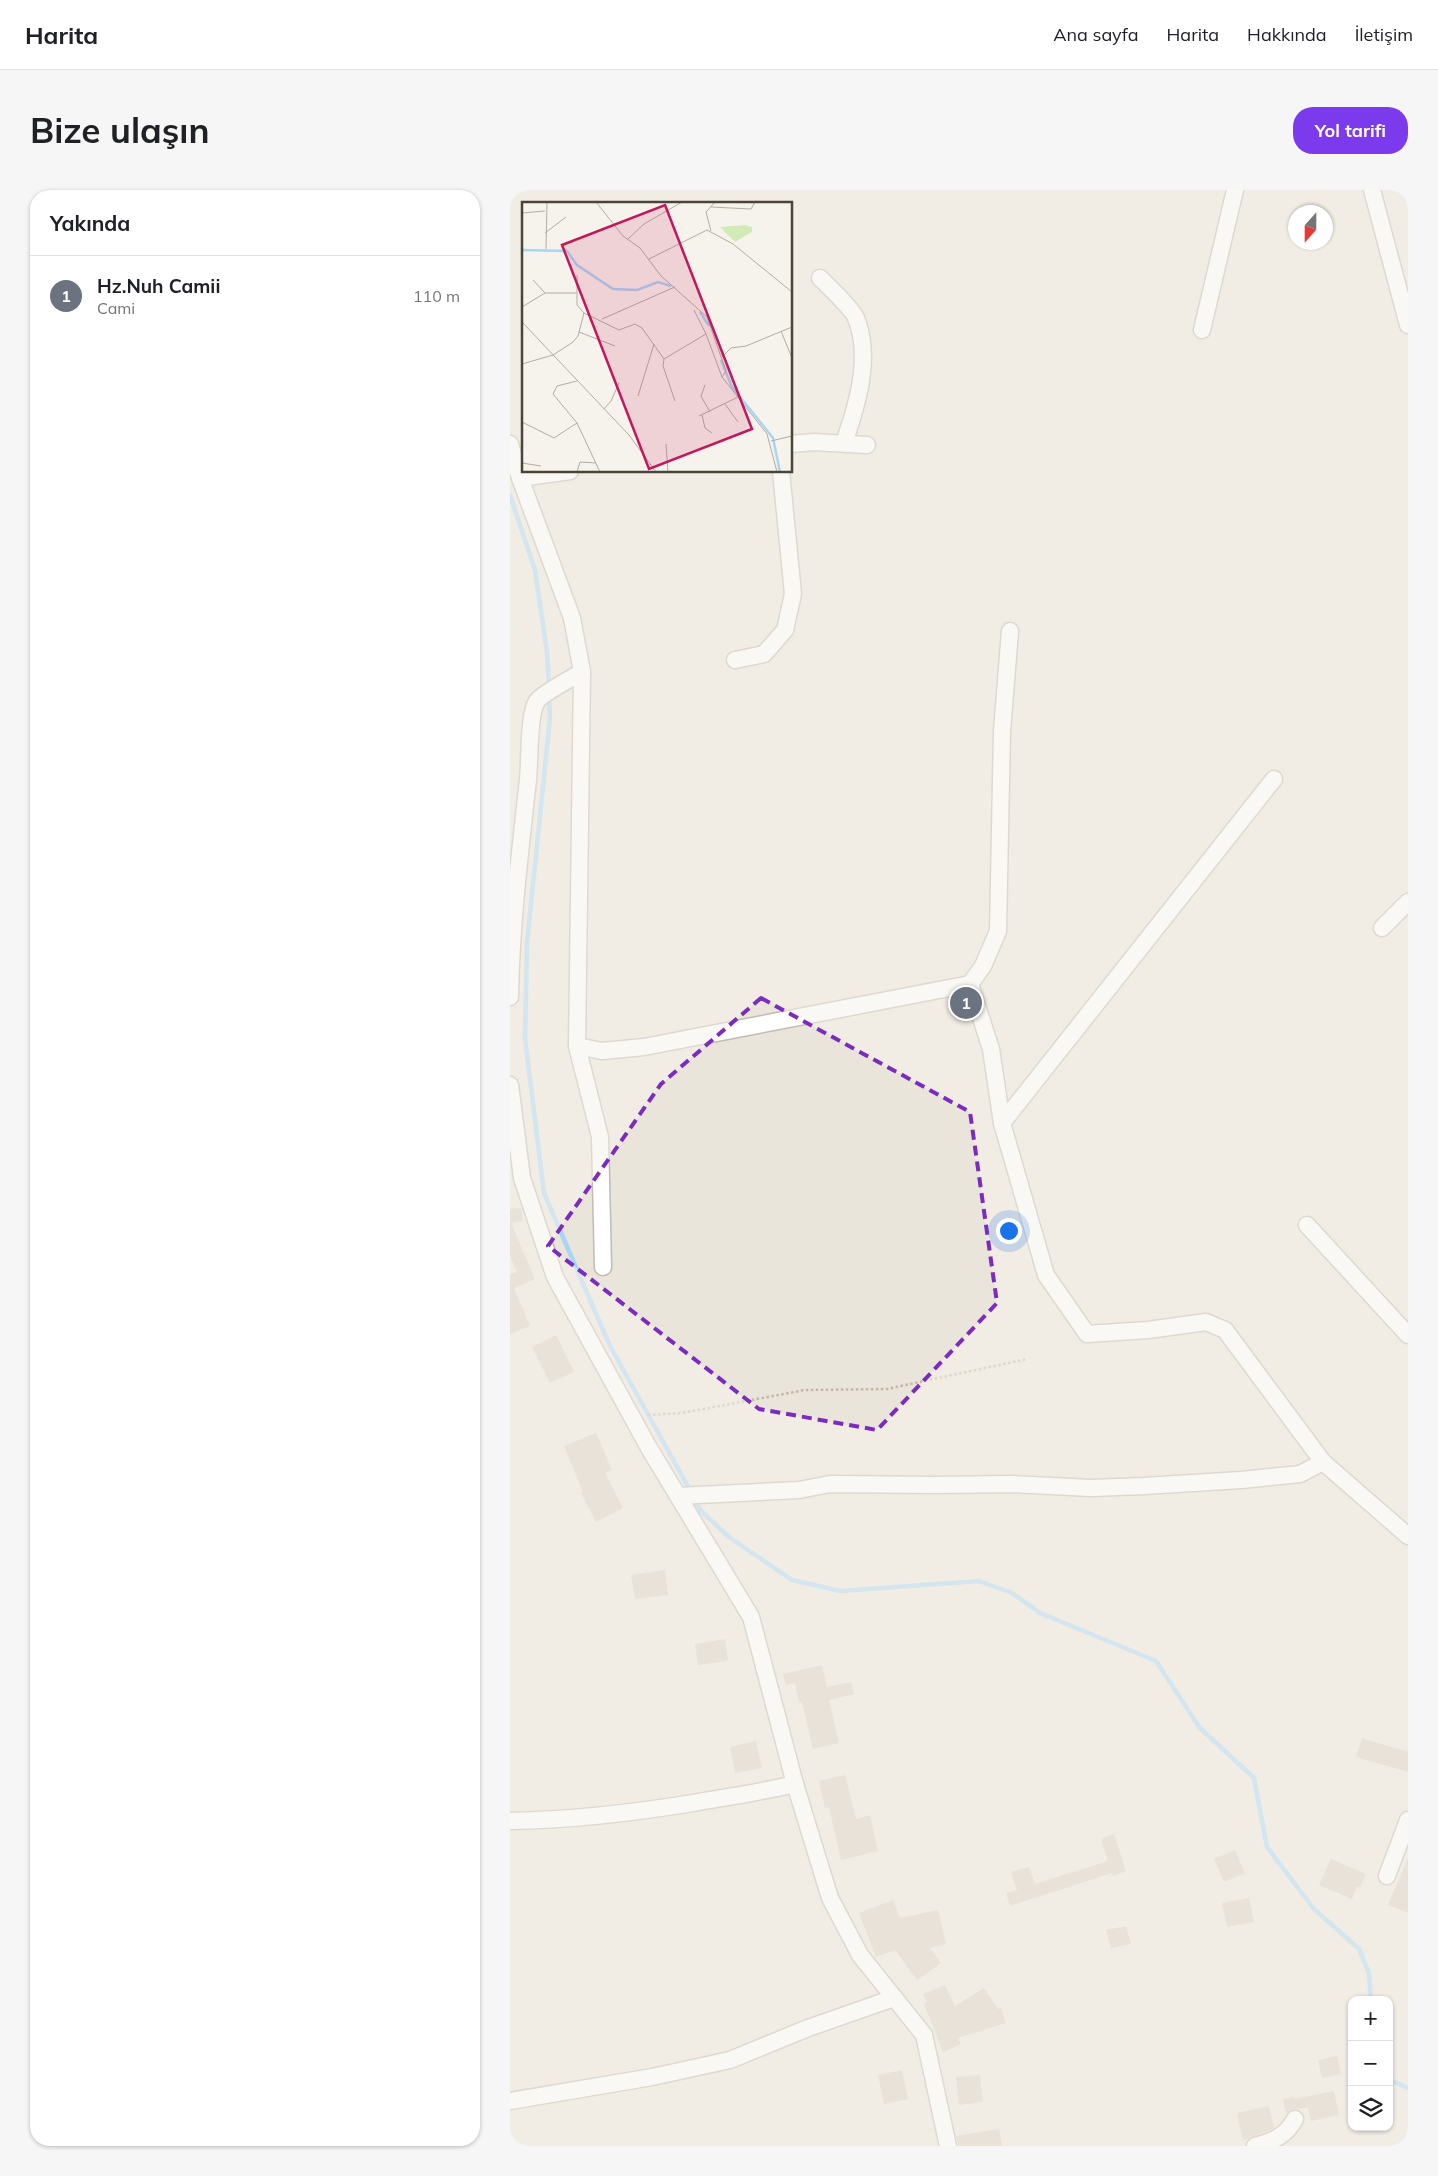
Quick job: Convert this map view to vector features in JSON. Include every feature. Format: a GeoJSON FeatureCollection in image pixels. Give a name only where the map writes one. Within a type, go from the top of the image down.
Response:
{"type":"FeatureCollection","features":[{"type":"Feature","properties":{"kind":"street"},"geometry":{"type":"LineString","coordinates":[[1202,330],[1235,190]]}},
{"type":"Feature","properties":{"kind":"street"},"geometry":{"type":"LineString","coordinates":[[1372,190],[1408,326]]}},
{"type":"Feature","properties":{"kind":"street"},"geometry":{"type":"LineString","coordinates":[[820,278],[856,317],[861,336],[862,359],[858,402],[844,443]]}},
{"type":"Feature","properties":{"kind":"street"},"geometry":{"type":"LineString","coordinates":[[792,444],[813,442],[867,445]]}},
{"type":"Feature","properties":{"kind":"street"},"geometry":{"type":"LineString","coordinates":[[510,444],[520,478],[572,618],[582,672],[577,1046],[600,1137],[603,1267]]}},
{"type":"Feature","properties":{"kind":"street"},"geometry":{"type":"LineString","coordinates":[[520,478],[563,472]]}},
{"type":"Feature","properties":{"kind":"street"},"geometry":{"type":"LineString","coordinates":[[735,660],[764,654],[785,630],[792,594],[781,472]]}},
{"type":"Feature","properties":{"kind":"street"},"geometry":{"type":"LineString","coordinates":[[577,1046],[602,1051],[644,1047],[970,984],[982,966],[998,931],[1002,731],[1010,631]]}},
{"type":"Feature","properties":{"kind":"street"},"geometry":{"type":"LineString","coordinates":[[510,997],[516,831],[528,780],[533,711],[538,700],[582,672]]}},
{"type":"Feature","properties":{"kind":"street"},"geometry":{"type":"LineString","coordinates":[[1002,1123],[1274,779]]}},
{"type":"Feature","properties":{"kind":"street"},"geometry":{"type":"LineString","coordinates":[[1382,928],[1408,902]]}},
{"type":"Feature","properties":{"kind":"street"},"geometry":{"type":"LineString","coordinates":[[970,984],[991,1049],[1002,1123],[1046,1275],[1087,1334],[1148,1330],[1206,1322],[1225,1330],[1323,1462],[1408,1536]]}},
{"type":"Feature","properties":{"kind":"street"},"geometry":{"type":"LineString","coordinates":[[510,1085],[512,1118],[522,1178],[555,1277],[649,1448],[752,1616],[795,1784],[830,1898],[860,1956],[924,2035],[948,2146]]}},
{"type":"Feature","properties":{"kind":"street"},"geometry":{"type":"LineString","coordinates":[[1308,1225],[1408,1335]]}},
{"type":"Feature","properties":{"kind":"street"},"geometry":{"type":"LineString","coordinates":[[678,1496],[798,1490],[830,1484],[1012,1484],[1091,1488],[1144,1486],[1300,1474],[1323,1462]]}},
{"type":"Feature","properties":{"kind":"street"},"geometry":{"type":"LineString","coordinates":[[510,1821],[549,1820],[630,1813],[767,1791],[795,1784]]}},
{"type":"Feature","properties":{"kind":"street"},"geometry":{"type":"LineString","coordinates":[[1387,1876],[1408,1820]]}},
{"type":"Feature","properties":{"kind":"street"},"geometry":{"type":"LineString","coordinates":[[510,2101],[652,2077],[730,2060],[808,2028],[894,1998]]}},
{"type":"Feature","properties":{"kind":"street"},"geometry":{"type":"LineString","coordinates":[[1255,2146],[1276,2140],[1289,2129],[1295,2119]]}},
{"type":"Feature","properties":{"kind":"path"},"geometry":{"type":"LineString","coordinates":[[642,1416],[682,1413],[805,1390],[887,1389],[1027,1360]]}},
{"type":"Feature","properties":{"kind":"highlighted area"},"geometry":{"type":"Polygon","coordinates":[[[761,998],[970,1112],[997,1303],[877,1430],[759,1409],[548,1246],[661,1084],[761,998]]]}},
{"type":"Feature","properties":{"kind":"shaded area"},"geometry":{"type":"Polygon","coordinates":[[[510,190],[1408,190],[1408,2146],[510,2146],[510,190]]]}},
{"type":"Feature","properties":{"kind":"building"},"geometry":{"type":"Polygon","coordinates":[[[521,1208],[523,1221],[511,1223],[535,1279],[514,1288],[530,1326],[510,1334],[510,1275],[517,1272],[510,1256],[510,1209],[521,1208]]]}},
{"type":"Feature","properties":{"kind":"building"},"geometry":{"type":"Polygon","coordinates":[[[556,1335],[574,1372],[550,1383],[532,1347],[556,1335]]]}},
{"type":"Feature","properties":{"kind":"building"},"geometry":{"type":"Polygon","coordinates":[[[596,1433],[612,1470],[605,1473],[623,1508],[596,1522],[581,1493],[583,1492],[564,1446],[596,1433]]]}},
{"type":"Feature","properties":{"kind":"building"},"geometry":{"type":"Polygon","coordinates":[[[665,1570],[668,1595],[635,1599],[631,1575],[665,1570]]]}},
{"type":"Feature","properties":{"kind":"building"},"geometry":{"type":"Polygon","coordinates":[[[725,1639],[728,1661],[698,1665],[695,1644],[725,1639]]]}},
{"type":"Feature","properties":{"kind":"building"},"geometry":{"type":"Polygon","coordinates":[[[822,1665],[827,1687],[851,1682],[854,1694],[829,1700],[839,1743],[813,1749],[802,1702],[799,1702],[795,1683],[786,1685],[783,1674],[822,1665]]]}},
{"type":"Feature","properties":{"kind":"building"},"geometry":{"type":"Polygon","coordinates":[[[1362,1738],[1408,1752],[1408,1772],[1356,1757],[1362,1738]]]}},
{"type":"Feature","properties":{"kind":"building"},"geometry":{"type":"Polygon","coordinates":[[[756,1741],[762,1768],[735,1773],[730,1747],[756,1741]]]}},
{"type":"Feature","properties":{"kind":"building"},"geometry":{"type":"Polygon","coordinates":[[[845,1775],[856,1819],[870,1815],[878,1851],[841,1860],[829,1807],[825,1808],[819,1781],[845,1775]]]}},
{"type":"Feature","properties":{"kind":"building"},"geometry":{"type":"Polygon","coordinates":[[[1114,1834],[1126,1871],[1113,1876],[1112,1873],[1010,1906],[1006,1893],[1017,1890],[1011,1872],[1029,1867],[1035,1884],[1108,1861],[1101,1839],[1114,1834]]]}},
{"type":"Feature","properties":{"kind":"building"},"geometry":{"type":"Polygon","coordinates":[[[1235,1850],[1245,1873],[1224,1882],[1214,1859],[1235,1850]]]}},
{"type":"Feature","properties":{"kind":"building"},"geometry":{"type":"Polygon","coordinates":[[[1408,1858],[1408,1913],[1388,1905],[1408,1858]]]}},
{"type":"Feature","properties":{"kind":"building"},"geometry":{"type":"Polygon","coordinates":[[[1331,1859],[1366,1874],[1360,1888],[1357,1886],[1352,1899],[1319,1885],[1331,1859]]]}},
{"type":"Feature","properties":{"kind":"building"},"geometry":{"type":"Polygon","coordinates":[[[1249,1898],[1254,1922],[1227,1927],[1222,1903],[1249,1898]]]}},
{"type":"Feature","properties":{"kind":"building"},"geometry":{"type":"Polygon","coordinates":[[[893,1900],[900,1918],[938,1910],[946,1944],[930,1948],[941,1963],[917,1980],[895,1950],[876,1957],[859,1913],[893,1900]]]}},
{"type":"Feature","properties":{"kind":"building"},"geometry":{"type":"Polygon","coordinates":[[[1126,1926],[1131,1944],[1111,1948],[1106,1930],[1126,1926]]]}},
{"type":"Feature","properties":{"kind":"building"},"geometry":{"type":"Polygon","coordinates":[[[945,1985],[955,2006],[984,1988],[998,2009],[1001,2008],[1006,2023],[958,2038],[961,2044],[943,2052],[924,2004],[927,2002],[923,1994],[945,1985]]]}},
{"type":"Feature","properties":{"kind":"building"},"geometry":{"type":"Polygon","coordinates":[[[1337,2056],[1341,2074],[1322,2078],[1318,2060],[1337,2056]]]}},
{"type":"Feature","properties":{"kind":"building"},"geometry":{"type":"Polygon","coordinates":[[[902,2070],[908,2099],[884,2104],[878,2075],[902,2070]]]}},
{"type":"Feature","properties":{"kind":"building"},"geometry":{"type":"Polygon","coordinates":[[[980,2075],[983,2102],[959,2105],[956,2077],[980,2075]]]}},
{"type":"Feature","properties":{"kind":"building"},"geometry":{"type":"Polygon","coordinates":[[[1334,2091],[1339,2115],[1311,2121],[1308,2108],[1295,2109],[1286,2113],[1283,2099],[1294,2097],[1294,2099],[1334,2091]]]}},
{"type":"Feature","properties":{"kind":"building"},"geometry":{"type":"Polygon","coordinates":[[[1269,2106],[1274,2128],[1243,2141],[1237,2113],[1269,2106]]]}},
{"type":"Feature","properties":{"kind":"building"},"geometry":{"type":"Polygon","coordinates":[[[999,2129],[1002,2146],[959,2146],[956,2136],[999,2129]]]}},
{"type":"Feature","properties":{"kind":"waterway"},"geometry":{"type":"LineString","coordinates":[[510,495],[535,570],[547,652],[549,686]]}},
{"type":"Feature","properties":{"kind":"waterway"},"geometry":{"type":"LineString","coordinates":[[549,697],[550,718],[527,943],[525,1038],[544,1193],[609,1344],[691,1492]]}},
{"type":"Feature","properties":{"kind":"waterway"},"geometry":{"type":"LineString","coordinates":[[694,1499],[701,1511],[729,1537],[792,1580],[840,1591],[979,1581],[1012,1593],[1040,1613],[1156,1661],[1200,1728],[1254,1778],[1267,1847],[1314,1909],[1359,1949],[1369,1973],[1371,1996]]}},
{"type":"Feature","properties":{"kind":"waterway"},"geometry":{"type":"LineString","coordinates":[[1393,2081],[1408,2088]]}},
{"type":"Feature","properties":{"kind":"place","name":"Hz.Nuh Camii"},"geometry":{"type":"Point","coordinates":[966,1003]}}]}
